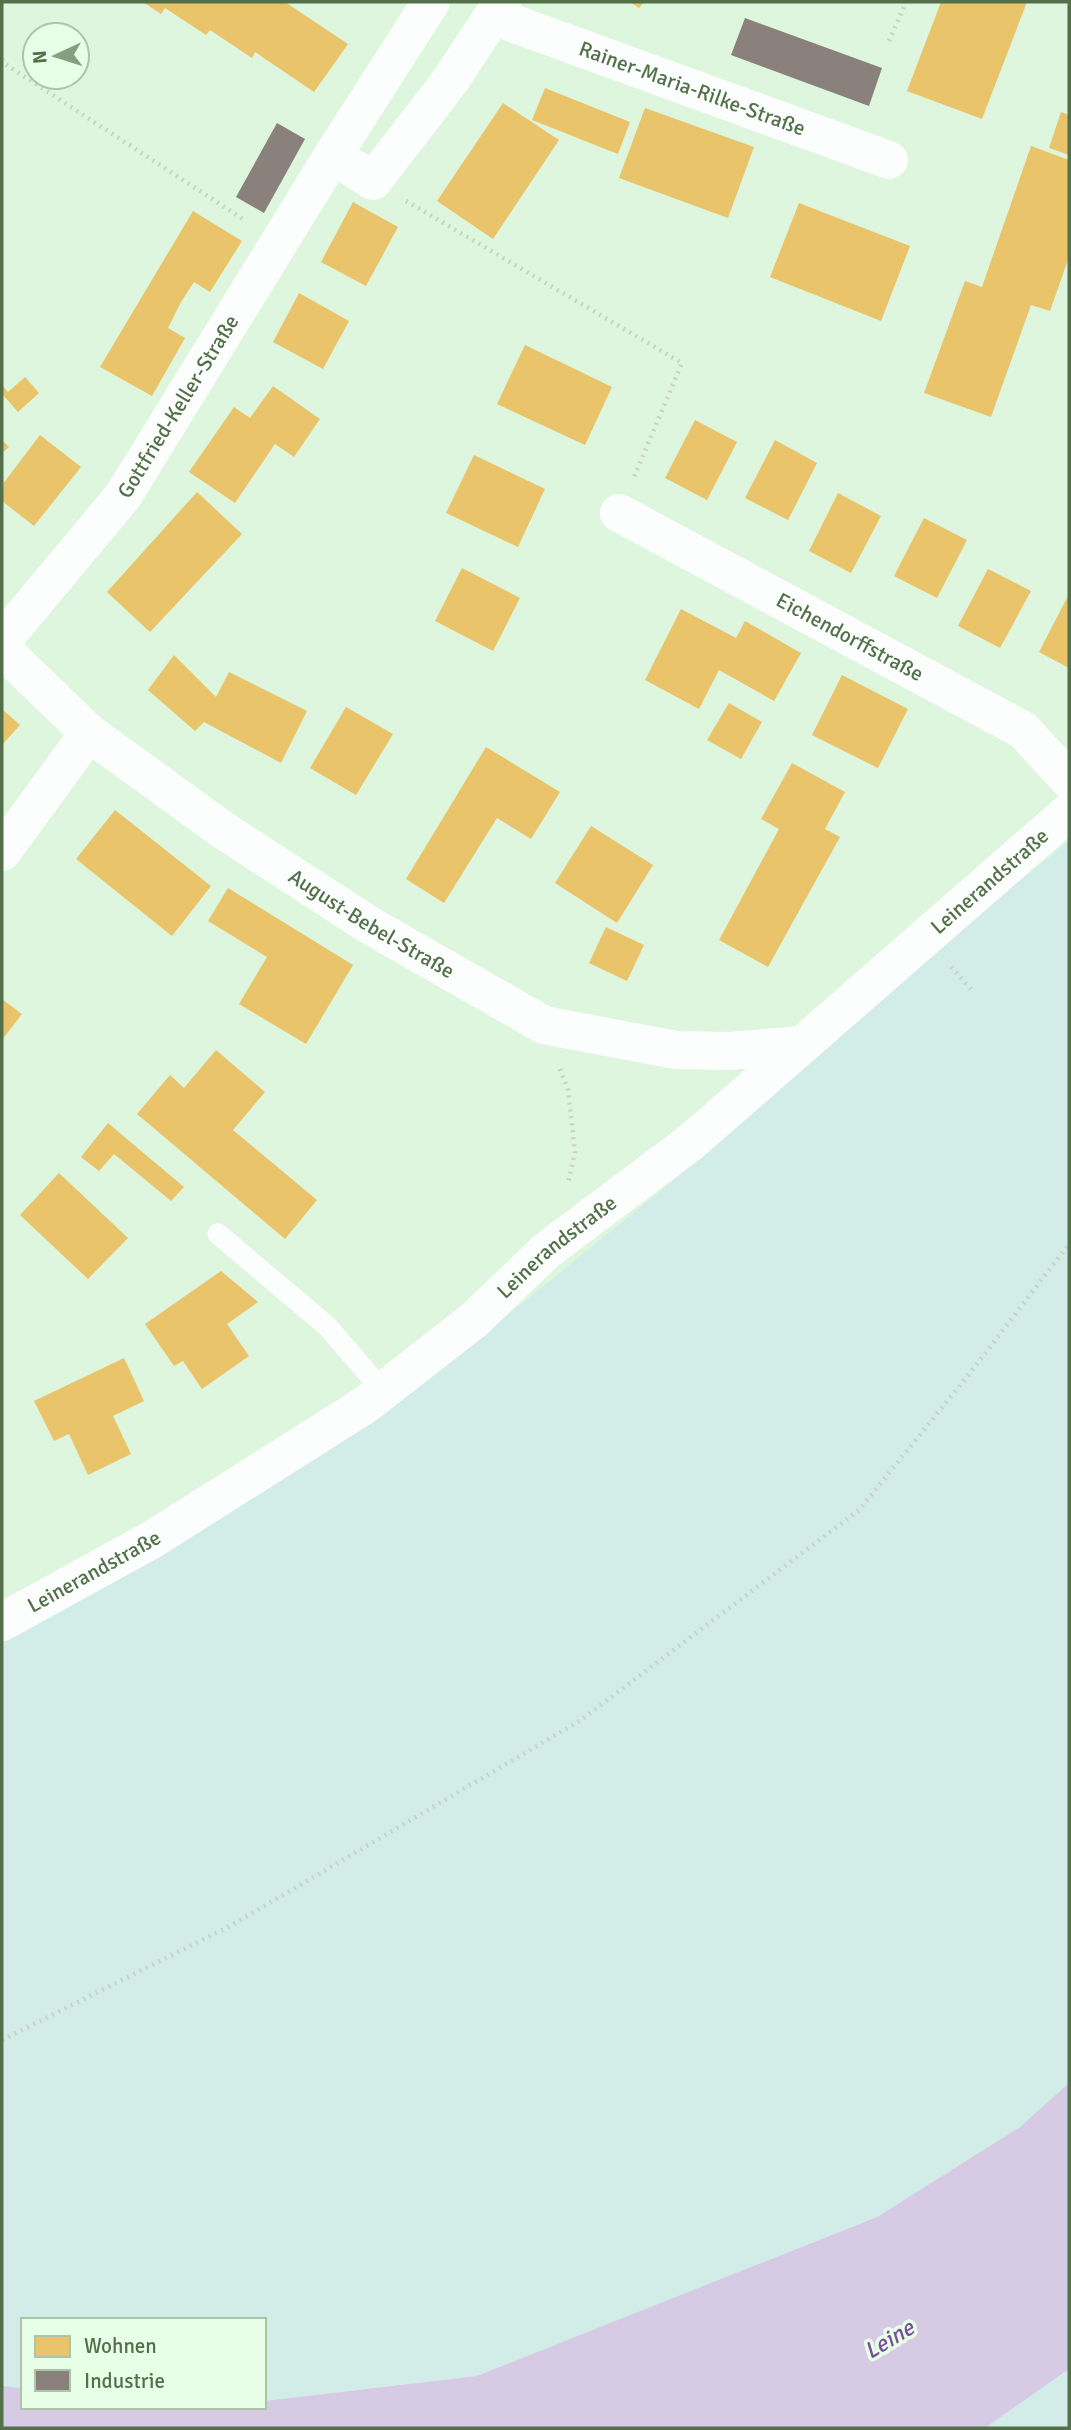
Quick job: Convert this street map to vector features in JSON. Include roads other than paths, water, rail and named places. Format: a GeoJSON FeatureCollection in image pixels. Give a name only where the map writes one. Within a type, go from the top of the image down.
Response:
{"type":"FeatureCollection","features":[{"type":"Feature","properties":{"kind":"street","name":"Gottfried-Keller-Straße"},"geometry":{"type":"LineString","coordinates":[[2,641],[123,496],[332,155],[431,2]]}},
{"type":"Feature","properties":{"kind":"street"},"geometry":{"type":"LineString","coordinates":[[332,155],[373,181],[450,81],[498,9]]}},
{"type":"Feature","properties":{"kind":"street","name":"Rainer-Maria-Rilke-Straße"},"geometry":{"type":"LineString","coordinates":[[498,9],[889,160]]}},
{"type":"Feature","properties":{"kind":"street","name":"Eichendorffstraße"},"geometry":{"type":"LineString","coordinates":[[619,513],[1023,730],[1069,780]]}},
{"type":"Feature","properties":{"kind":"street","name":"August-Bebel-Straße"},"geometry":{"type":"LineString","coordinates":[[2,649],[89,733],[223,830],[369,925],[544,1025],[676,1051],[730,1051],[802,1045]]}},
{"type":"Feature","properties":{"kind":"street"},"geometry":{"type":"LineString","coordinates":[[2,852],[89,733]]}},
{"type":"Feature","properties":{"kind":"street","name":"Leinerandstraße"},"geometry":{"type":"LineString","coordinates":[[2,1622],[153,1539],[365,1405],[474,1320],[547,1251],[691,1142],[1069,812]]}},
{"type":"Feature","properties":{"kind":"lane"},"geometry":{"type":"LineString","coordinates":[[218,1234],[327,1326],[383,1391]]}},
{"type":"Feature","properties":{"kind":"water","name":"Leine"},"geometry":{"type":"Polygon","coordinates":[[[1069,2083],[1069,2369],[985,2428],[2,2428],[2,2386],[21,2388],[21,2409],[266,2409],[266,2401],[477,2376],[877,2217],[1020,2127],[1069,2083]]]}}]}
